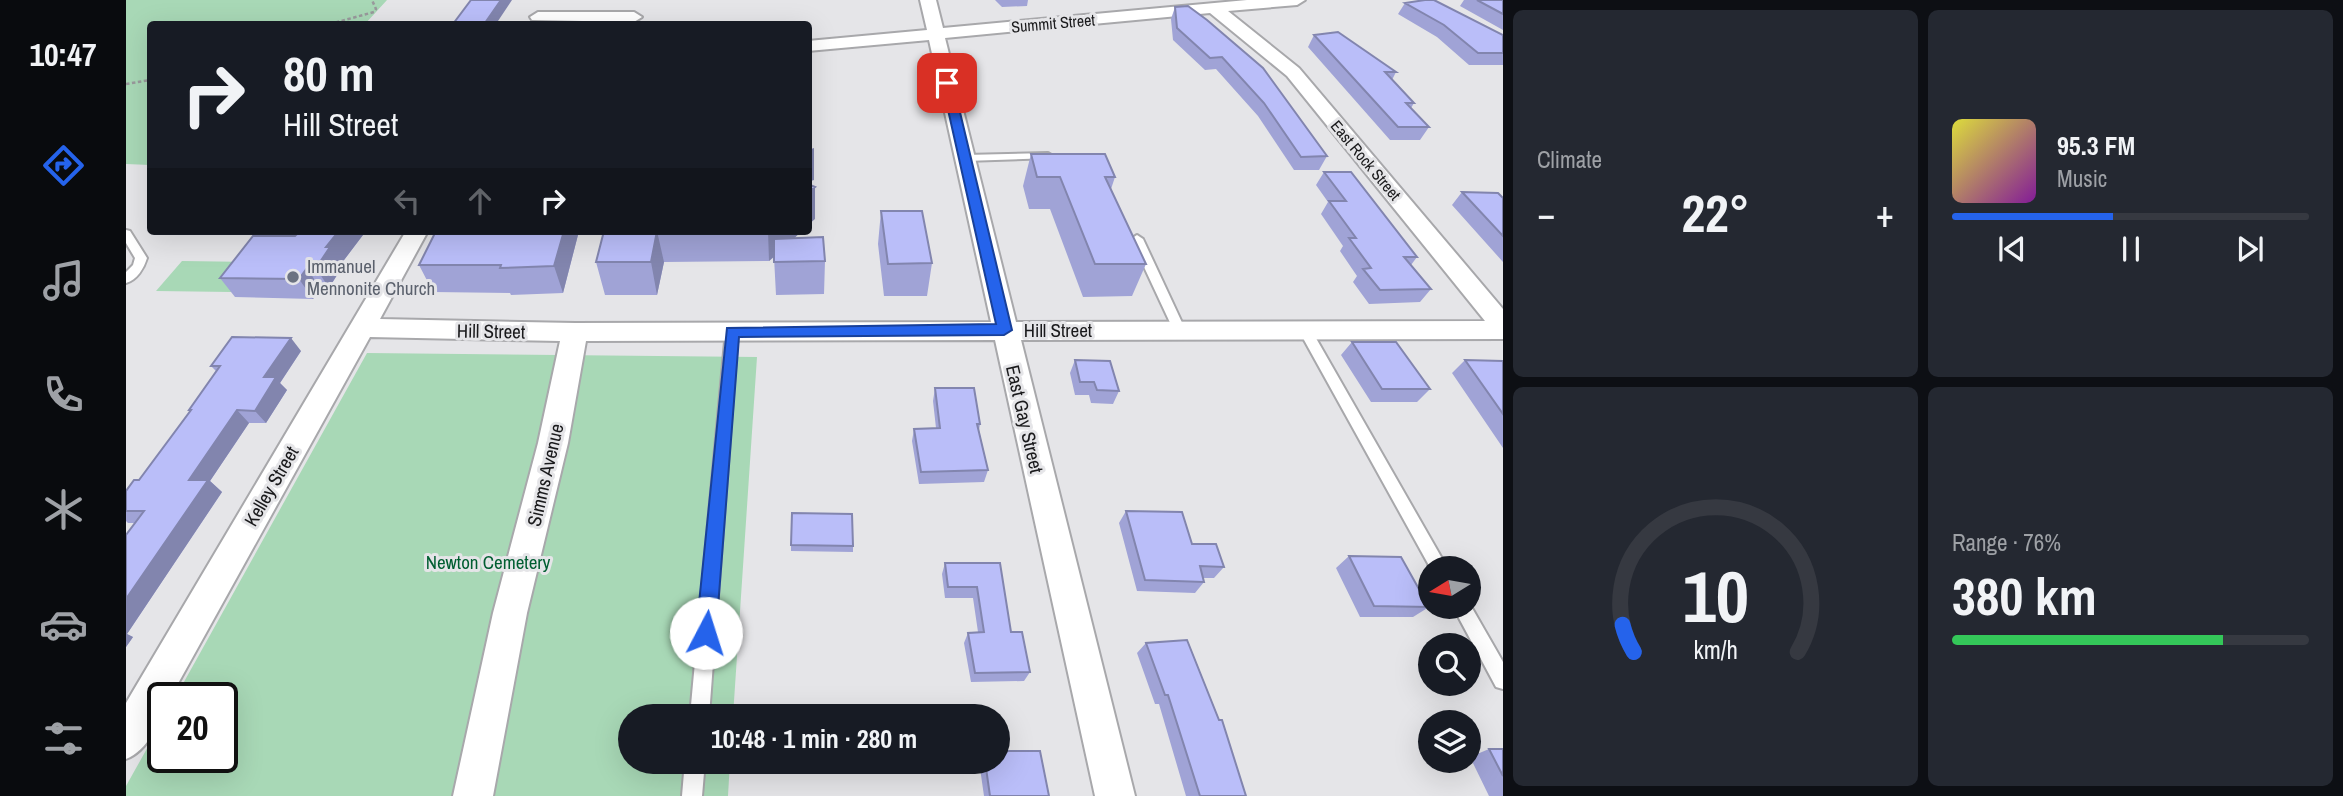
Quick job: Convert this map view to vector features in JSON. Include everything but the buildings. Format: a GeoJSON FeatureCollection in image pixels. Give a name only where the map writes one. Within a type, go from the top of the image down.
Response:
{"type":"FeatureCollection","features":[{"type":"Feature","properties":{"kind":"street"},"geometry":{"type":"LineString","coordinates":[[536,21],[548,0]]}},
{"type":"Feature","properties":{"kind":"street","name":"East Gay Street"},"geometry":{"type":"LineString","coordinates":[[928,0],[1115,796]]}},
{"type":"Feature","properties":{"kind":"street","name":"Summit Street"},"geometry":{"type":"LineString","coordinates":[[812,47],[1297,0]]}},
{"type":"Feature","properties":{"kind":"street","name":"East Rock Street"},"geometry":{"type":"LineString","coordinates":[[1214,8],[1293,72],[1503,328]]}},
{"type":"Feature","properties":{"kind":"street"},"geometry":{"type":"LineString","coordinates":[[536,21],[634,17]]}},
{"type":"Feature","properties":{"kind":"street","name":"Kelley Street"},"geometry":{"type":"LineString","coordinates":[[126,740],[415,235]]}},
{"type":"Feature","properties":{"kind":"street","name":"Hill Street"},"geometry":{"type":"LineString","coordinates":[[361,328],[575,332],[1503,328]]}},
{"type":"Feature","properties":{"kind":"street","name":"Simms Avenue"},"geometry":{"type":"LineString","coordinates":[[475,789],[510,613],[554,443],[575,332]]}},
{"type":"Feature","properties":{"kind":"lane"},"geometry":{"type":"LineString","coordinates":[[965,158],[1058,156]]}},
{"type":"Feature","properties":{"kind":"lane"},"geometry":{"type":"LineString","coordinates":[[126,234],[141,258],[138,267],[126,279]]}},
{"type":"Feature","properties":{"kind":"lane"},"geometry":{"type":"LineString","coordinates":[[1137,239],[1179,330]]}},
{"type":"Feature","properties":{"kind":"lane"},"geometry":{"type":"LineString","coordinates":[[1304,329],[1433,556]]}},
{"type":"Feature","properties":{"kind":"lane"},"geometry":{"type":"LineString","coordinates":[[700,704],[732,331]]}},
{"type":"Feature","properties":{"kind":"lane"},"geometry":{"type":"LineString","coordinates":[[1469,620],[1503,680]]}},
{"type":"Feature","properties":{"kind":"lane"},"geometry":{"type":"LineString","coordinates":[[692,796],[694,774]]}},
{"type":"Feature","properties":{"kind":"path"},"geometry":{"type":"LineString","coordinates":[[341,21],[374,12],[376,9],[372,0]]}},
{"type":"Feature","properties":{"kind":"path"},"geometry":{"type":"LineString","coordinates":[[126,84],[147,80]]}},
{"type":"Feature","properties":{"kind":"green space"},"geometry":{"type":"Polygon","coordinates":[[[126,0],[387,0],[368,21],[147,21],[147,165],[126,164],[126,0]]]}},
{"type":"Feature","properties":{"kind":"green space"},"geometry":{"type":"Polygon","coordinates":[[[182,261],[254,262],[231,292],[156,291],[182,261]]]}},
{"type":"Feature","properties":{"kind":"green space","name":"Newton Cemetery"},"geometry":{"type":"Polygon","coordinates":[[[367,353],[757,357],[734,704],[618,704],[618,774],[729,774],[728,796],[126,796],[126,786],[147,749],[147,773],[238,773],[238,682],[184,682],[367,353]]]}},
{"type":"Feature","properties":{"kind":"place","name":"Immanuel Mennonite Church"},"geometry":{"type":"Point","coordinates":[293,277]}},
{"type":"Feature","properties":{"kind":"route"},"geometry":{"type":"LineString","coordinates":[[706,633],[732,331],[1004,330],[947,83]]}}]}
